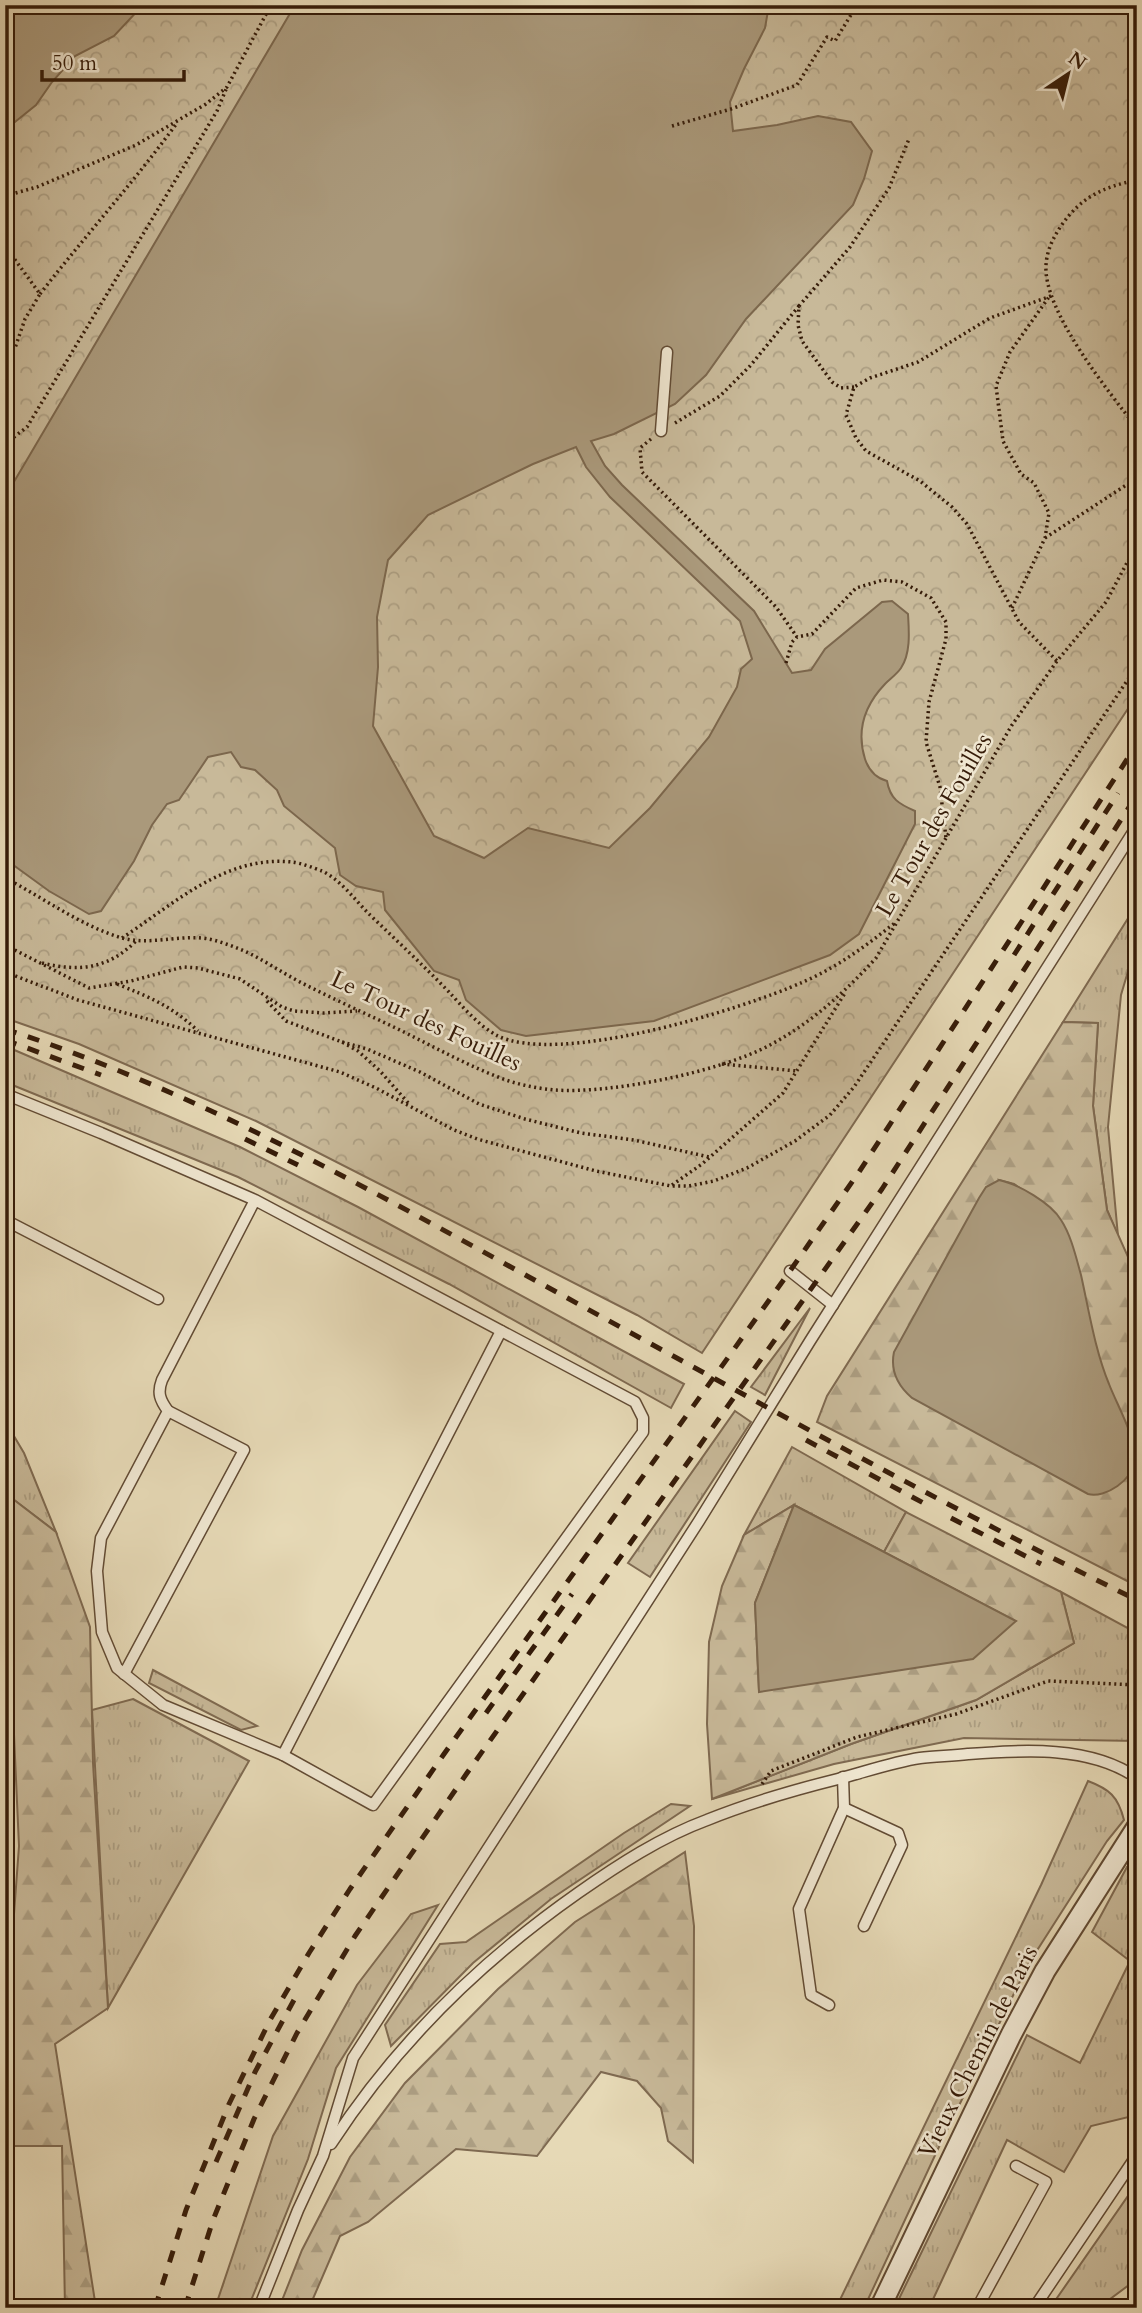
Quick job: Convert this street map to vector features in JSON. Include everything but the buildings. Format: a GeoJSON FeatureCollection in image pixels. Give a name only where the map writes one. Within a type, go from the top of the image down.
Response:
{"type":"FeatureCollection","features":[{"type":"Feature","properties":{"kind":"street","name":"Vieux Chemin de Paris"},"geometry":{"type":"LineString","coordinates":[[880,2308],[1011,2035],[1045,1971],[1137,1828]]}},
{"type":"Feature","properties":{"kind":"lane"},"geometry":{"type":"LineString","coordinates":[[661,431],[667,352]]}},
{"type":"Feature","properties":{"kind":"lane"},"geometry":{"type":"LineString","coordinates":[[323,2156],[353,2057],[692,1533],[833,1305],[1137,827]]}},
{"type":"Feature","properties":{"kind":"lane"},"geometry":{"type":"LineString","coordinates":[[5,1094],[255,1200],[635,1402],[643,1418],[643,1432],[373,1805],[283,1755],[163,1705],[117,1668],[102,1632],[97,1571],[100,1538],[168,1411]]}},
{"type":"Feature","properties":{"kind":"lane"},"geometry":{"type":"LineString","coordinates":[[124,1674],[244,1451],[168,1411],[160,1401],[158,1390],[255,1200]]}},
{"type":"Feature","properties":{"kind":"lane"},"geometry":{"type":"LineString","coordinates":[[5,1220],[158,1299]]}},
{"type":"Feature","properties":{"kind":"lane"},"geometry":{"type":"LineString","coordinates":[[790,1271],[814,1287],[833,1305]]}},
{"type":"Feature","properties":{"kind":"lane"},"geometry":{"type":"LineString","coordinates":[[283,1755],[501,1331]]}},
{"type":"Feature","properties":{"kind":"lane"},"geometry":{"type":"LineString","coordinates":[[259,2308],[323,2156],[355,2106],[398,2053],[430,2017],[502,1950],[623,1861],[705,1820],[787,1791],[919,1758],[1049,1752],[1091,1758],[1121,1767],[1137,1778]]}},
{"type":"Feature","properties":{"kind":"lane"},"geometry":{"type":"LineString","coordinates":[[829,2005],[811,1995],[799,1909],[844,1808],[843,1777]]}},
{"type":"Feature","properties":{"kind":"lane"},"geometry":{"type":"LineString","coordinates":[[844,1808],[898,1833],[902,1845],[864,1926]]}},
{"type":"Feature","properties":{"kind":"lane"},"geometry":{"type":"LineString","coordinates":[[1034,2308],[1137,2155]]}},
{"type":"Feature","properties":{"kind":"lane"},"geometry":{"type":"LineString","coordinates":[[977,2308],[1046,2182],[1016,2165]]}},
{"type":"Feature","properties":{"kind":"path"},"geometry":{"type":"LineString","coordinates":[[5,444],[27,428],[217,111],[226,87],[271,5]]}},
{"type":"Feature","properties":{"kind":"path"},"geometry":{"type":"LineString","coordinates":[[673,126],[797,85],[827,37],[835,41],[857,5]]}},
{"type":"Feature","properties":{"kind":"path"},"geometry":{"type":"LineString","coordinates":[[5,196],[37,187],[136,145],[206,104],[226,87]]}},
{"type":"Feature","properties":{"kind":"path"},"geometry":{"type":"LineString","coordinates":[[5,354],[15,348],[25,319],[40,294],[140,173],[178,121]]}},
{"type":"Feature","properties":{"kind":"path"},"geometry":{"type":"LineString","coordinates":[[797,637],[776,607],[642,472],[640,448],[661,431],[720,396],[750,366],[850,247],[889,188],[909,139]]}},
{"type":"Feature","properties":{"kind":"path"},"geometry":{"type":"LineString","coordinates":[[1137,180],[1109,186],[1073,209],[1052,240],[1045,269],[1051,296],[1086,357],[1137,428]]}},
{"type":"Feature","properties":{"kind":"path"},"geometry":{"type":"LineString","coordinates":[[5,246],[40,294]]}},
{"type":"Feature","properties":{"kind":"path"},"geometry":{"type":"LineString","coordinates":[[799,306],[798,325],[802,341],[832,382],[841,388],[854,387],[870,378],[918,362],[989,318],[1051,296]]}},
{"type":"Feature","properties":{"kind":"path"},"geometry":{"type":"LineString","coordinates":[[1012,608],[1045,538],[1049,513],[1034,483],[1021,474],[1003,441],[996,386],[1010,352],[1051,296]]}},
{"type":"Feature","properties":{"kind":"path"},"geometry":{"type":"LineString","coordinates":[[854,387],[846,415],[856,438],[866,452],[920,481],[952,507],[967,524],[1018,622],[1057,661]]}},
{"type":"Feature","properties":{"kind":"path"},"geometry":{"type":"LineString","coordinates":[[1045,538],[1137,478]]}},
{"type":"Feature","properties":{"kind":"path","name":"Le Tour des Fouilles"},"geometry":{"type":"LineString","coordinates":[[5,878],[90,926],[122,938],[136,941],[203,938],[245,952],[357,1011],[500,1078],[545,1088],[586,1089],[688,1074],[768,1046],[823,1010],[876,958],[1012,725],[1057,661],[1106,601],[1137,544]]}},
{"type":"Feature","properties":{"kind":"path"},"geometry":{"type":"LineString","coordinates":[[786,663],[792,642],[797,637],[812,634],[856,588],[883,580],[902,582],[932,598],[946,622],[946,639],[929,702],[926,742],[940,787],[946,838]]}},
{"type":"Feature","properties":{"kind":"path"},"geometry":{"type":"LineString","coordinates":[[5,972],[78,1000],[340,1072],[477,1139],[596,1171],[671,1186],[714,1181],[747,1168],[795,1141],[830,1115],[854,1087],[1137,666]]}},
{"type":"Feature","properties":{"kind":"path"},"geometry":{"type":"LineString","coordinates":[[122,938],[188,891],[222,873],[255,864],[293,862],[324,872],[346,890],[465,1009],[495,1034],[515,1042],[540,1046],[661,1029],[802,983],[858,952],[899,920]]}},
{"type":"Feature","properties":{"kind":"path"},"geometry":{"type":"LineString","coordinates":[[37,961],[68,970],[107,962],[136,941]]}},
{"type":"Feature","properties":{"kind":"path"},"geometry":{"type":"LineString","coordinates":[[5,945],[89,988],[183,967],[198,968],[240,979],[282,1007],[294,1011],[357,1011]]}},
{"type":"Feature","properties":{"kind":"path"},"geometry":{"type":"LineString","coordinates":[[116,983],[166,1005],[199,1032]]}},
{"type":"Feature","properties":{"kind":"path"},"geometry":{"type":"LineString","coordinates":[[671,1186],[783,1093],[846,990]]}},
{"type":"Feature","properties":{"kind":"path"},"geometry":{"type":"LineString","coordinates":[[261,994],[286,1021],[367,1049],[411,1068],[480,1104],[581,1133],[634,1140],[709,1157]]}},
{"type":"Feature","properties":{"kind":"path"},"geometry":{"type":"LineString","coordinates":[[342,1042],[370,1062],[413,1108]]}},
{"type":"Feature","properties":{"kind":"path"},"geometry":{"type":"LineString","coordinates":[[721,1064],[797,1071]]}},
{"type":"Feature","properties":{"kind":"path"},"geometry":{"type":"LineString","coordinates":[[759,1801],[757,1793],[771,1772],[857,1737],[956,1714],[1048,1681],[1137,1685]]}},
{"type":"Feature","properties":{"kind":"green space"},"geometry":{"type":"Polygon","coordinates":[[[5,5],[1137,5],[1137,695],[702,1353],[637,1315],[256,1121],[79,1044],[5,1018],[5,5]]]}},
{"type":"Feature","properties":{"kind":"green space"},"geometry":{"type":"Polygon","coordinates":[[[1137,904],[1137,941],[1121,995],[1108,1127],[1118,1236],[1107,1210],[1093,1106],[1098,1023],[1063,1022],[1137,904]]]}},
{"type":"Feature","properties":{"kind":"green space"},"geometry":{"type":"Polygon","coordinates":[[[1063,1022],[1098,1023],[1093,1106],[1107,1210],[1137,1277],[1137,1586],[817,1422],[827,1396],[1063,1022]],[[999,1180],[1130,1439],[1032,1196],[1014,1184],[999,1180]]]}},
{"type":"Feature","properties":{"kind":"green space"},"geometry":{"type":"Polygon","coordinates":[[[5,1046],[240,1147],[358,1207],[684,1384],[671,1408],[449,1284],[238,1177],[5,1082],[5,1046]]]}},
{"type":"Feature","properties":{"kind":"green space"},"geometry":{"type":"Polygon","coordinates":[[[810,1308],[765,1395],[751,1387],[810,1308]]]}},
{"type":"Feature","properties":{"kind":"green space"},"geometry":{"type":"Polygon","coordinates":[[[735,1411],[751,1422],[650,1577],[628,1563],[735,1411]]]}},
{"type":"Feature","properties":{"kind":"green space"},"geometry":{"type":"Polygon","coordinates":[[[5,1421],[24,1453],[56,1532],[5,1493],[5,1421]]]}},
{"type":"Feature","properties":{"kind":"green space"},"geometry":{"type":"Polygon","coordinates":[[[792,1447],[906,1512],[884,1552],[794,1505],[744,1535],[792,1447]]]}},
{"type":"Feature","properties":{"kind":"green space"},"geometry":{"type":"Polygon","coordinates":[[[5,1493],[56,1532],[90,1627],[93,1763],[108,2008],[55,2044],[96,2308],[65,2308],[62,2146],[5,2146],[5,2036],[19,1846],[11,1668],[5,1622],[5,1493]]]}},
{"type":"Feature","properties":{"kind":"green space"},"geometry":{"type":"Polygon","coordinates":[[[794,1505],[755,1603],[759,1691],[1015,1621],[884,1552],[906,1512],[1061,1592],[1074,1643],[976,1700],[851,1744],[712,1799],[707,1724],[709,1642],[722,1586],[744,1535],[794,1505]]]}},
{"type":"Feature","properties":{"kind":"green space"},"geometry":{"type":"Polygon","coordinates":[[[1061,1592],[1137,1633],[1137,1741],[964,1738],[834,1764],[712,1799],[851,1744],[976,1700],[1074,1643],[1061,1592]]]}},
{"type":"Feature","properties":{"kind":"green space"},"geometry":{"type":"Polygon","coordinates":[[[153,1670],[257,1726],[241,1730],[149,1683],[153,1670]]]}},
{"type":"Feature","properties":{"kind":"green space"},"geometry":{"type":"Polygon","coordinates":[[[133,1699],[249,1761],[108,2008],[92,1710],[133,1699]]]}},
{"type":"Feature","properties":{"kind":"green space"},"geometry":{"type":"Polygon","coordinates":[[[1088,1781],[1112,1795],[1124,1820],[1107,1841],[1029,1963],[864,2308],[836,2308],[1041,1885],[1088,1781]]]}},
{"type":"Feature","properties":{"kind":"green space"},"geometry":{"type":"Polygon","coordinates":[[[671,1804],[690,1806],[551,1899],[473,1963],[391,2046],[385,2025],[440,1944],[466,1942],[624,1833],[671,1804]]]}},
{"type":"Feature","properties":{"kind":"green space"},"geometry":{"type":"Polygon","coordinates":[[[685,1852],[694,1926],[693,2162],[668,2141],[661,2108],[637,2081],[601,2072],[537,2156],[456,2149],[368,2222],[340,2236],[309,2308],[279,2308],[302,2250],[350,2157],[405,2083],[498,1989],[575,1922],[685,1852]]]}},
{"type":"Feature","properties":{"kind":"green space"},"geometry":{"type":"Polygon","coordinates":[[[1137,1865],[1137,2115],[1091,2126],[1064,2172],[1007,2140],[929,2308],[900,2308],[896,2305],[1027,2035],[1080,2063],[1130,1961],[1092,1932],[1127,1867],[1137,1865]]]}},
{"type":"Feature","properties":{"kind":"green space"},"geometry":{"type":"Polygon","coordinates":[[[438,1905],[336,2068],[308,2159],[248,2308],[215,2308],[273,2136],[357,1985],[411,1914],[438,1905]]]}},
{"type":"Feature","properties":{"kind":"green space"},"geometry":{"type":"Polygon","coordinates":[[[1137,2183],[1137,2279],[1098,2308],[1050,2308],[1137,2183]]]}},
{"type":"Feature","properties":{"kind":"shaded area"},"geometry":{"type":"Polygon","coordinates":[[[5,5],[143,5],[114,36],[75,56],[36,105],[5,130],[5,5]]]}},
{"type":"Feature","properties":{"kind":"shaded area"},"geometry":{"type":"Polygon","coordinates":[[[295,5],[769,5],[765,28],[730,102],[733,131],[818,116],[851,122],[872,151],[864,179],[853,205],[746,319],[706,375],[675,404],[614,434],[591,441],[605,466],[622,485],[754,611],[792,673],[811,670],[825,649],[882,602],[892,601],[908,614],[909,642],[904,662],[872,701],[864,719],[861,738],[869,767],[876,776],[887,781],[896,800],[915,811],[915,824],[859,934],[830,955],[654,1021],[526,1036],[501,1030],[466,1000],[459,980],[434,971],[385,910],[383,892],[356,886],[340,875],[335,848],[284,806],[277,790],[255,770],[241,767],[231,752],[208,757],[179,800],[167,804],[152,825],[134,861],[101,911],[89,914],[49,891],[5,859],[5,497],[295,5]],[[576,447],[533,464],[428,515],[388,560],[377,617],[378,667],[373,726],[434,836],[484,858],[528,828],[609,848],[650,808],[709,737],[737,687],[741,669],[752,659],[740,621],[610,497],[586,467],[576,447]]]}},
{"type":"Feature","properties":{"kind":"shaded area"},"geometry":{"type":"Polygon","coordinates":[[[999,1180],[1024,1190],[1050,1207],[1065,1226],[1073,1246],[1100,1358],[1129,1431],[1134,1451],[1135,1460],[1130,1474],[1118,1486],[1102,1493],[1088,1494],[912,1398],[899,1383],[894,1372],[894,1352],[979,1198],[986,1187],[999,1180]]]}},
{"type":"Feature","properties":{"kind":"shaded area"},"geometry":{"type":"Polygon","coordinates":[[[794,1505],[1016,1621],[973,1659],[759,1692],[755,1603],[794,1505]]]}},
{"type":"Feature","properties":{"kind":"railway"},"geometry":{"type":"LineString","coordinates":[[155,2308],[186,2210],[229,2104],[270,2020],[309,1953],[444,1754],[859,1172],[1137,744]]}},
{"type":"Feature","properties":{"kind":"railway"},"geometry":{"type":"LineString","coordinates":[[1014,955],[1118,793]]}},
{"type":"Feature","properties":{"kind":"railway"},"geometry":{"type":"LineString","coordinates":[[185,2308],[213,2220],[254,2119],[297,2033],[355,1936],[467,1773],[882,1189],[1137,795]]}},
{"type":"Feature","properties":{"kind":"railway"},"geometry":{"type":"LineString","coordinates":[[5,1029],[141,1080],[208,1109],[338,1173],[755,1401],[1137,1600]]}},
{"type":"Feature","properties":{"kind":"railway"},"geometry":{"type":"LineString","coordinates":[[5,1040],[101,1075]]}},
{"type":"Feature","properties":{"kind":"railway"},"geometry":{"type":"LineString","coordinates":[[245,1139],[298,1165]]}},
{"type":"Feature","properties":{"kind":"railway"},"geometry":{"type":"LineString","coordinates":[[806,1440],[929,1506]]}},
{"type":"Feature","properties":{"kind":"railway"},"geometry":{"type":"LineString","coordinates":[[951,1518],[1041,1564]]}},
{"type":"Feature","properties":{"kind":"railway"},"geometry":{"type":"LineString","coordinates":[[486,1713],[572,1594]]}},
{"type":"Feature","properties":{"kind":"railway"},"geometry":{"type":"LineString","coordinates":[[216,2162],[255,2072],[295,1998]]}}]}
